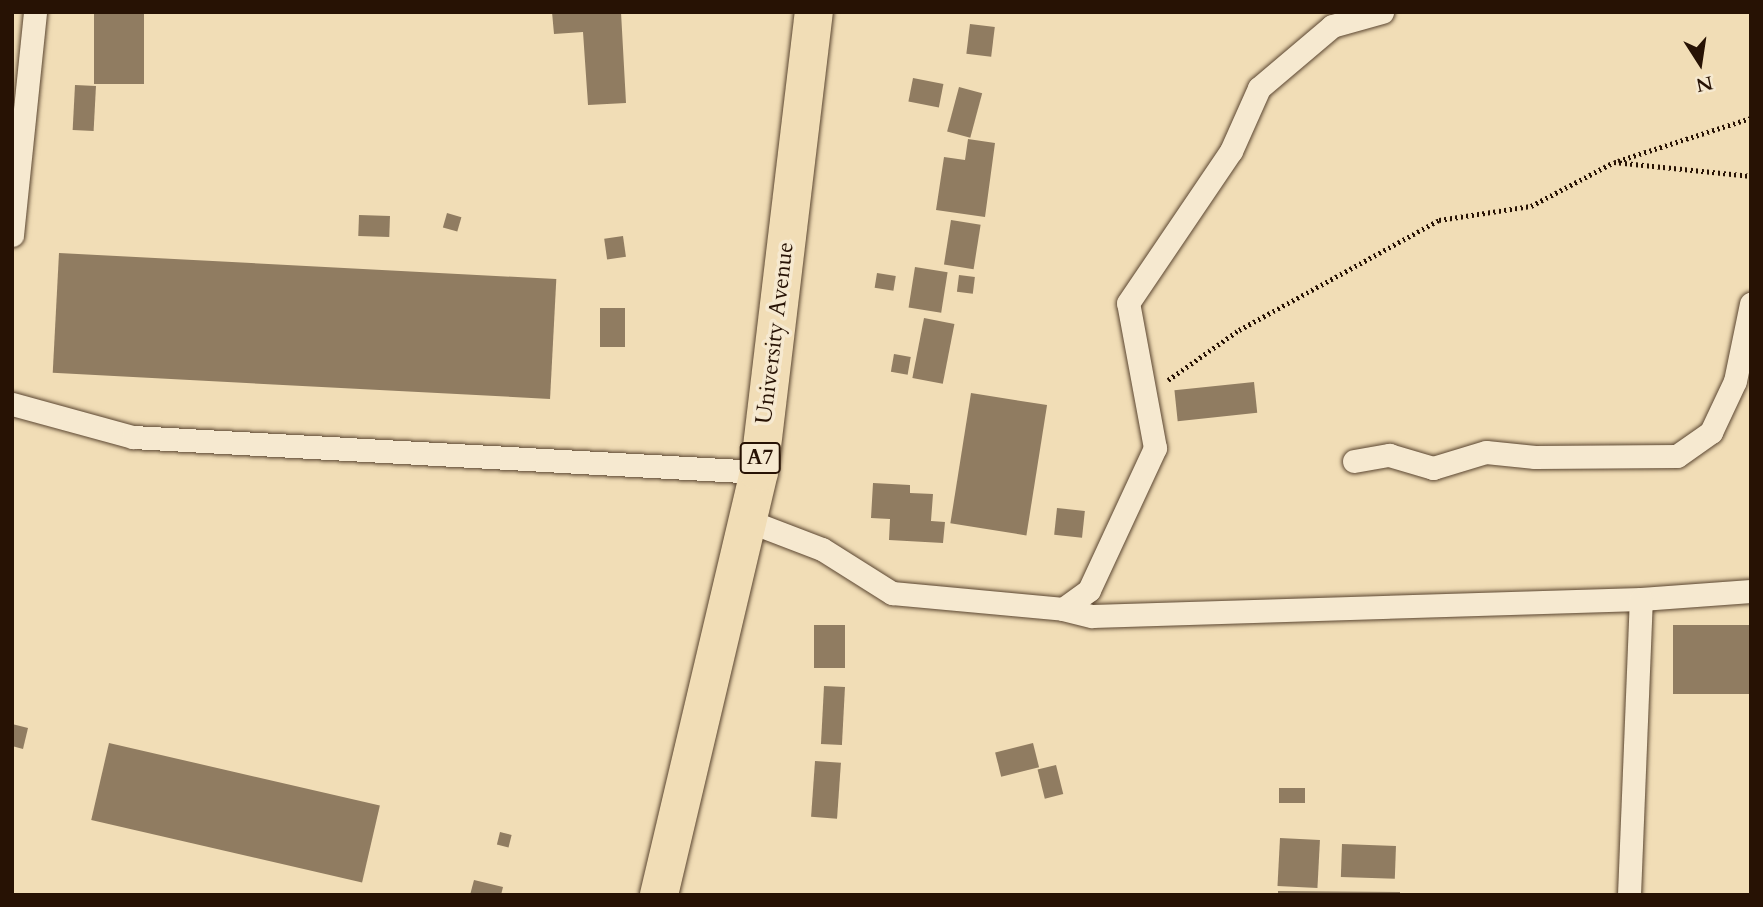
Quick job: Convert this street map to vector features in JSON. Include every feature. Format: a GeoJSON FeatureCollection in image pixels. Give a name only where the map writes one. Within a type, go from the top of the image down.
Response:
{"type":"FeatureCollection","features":[{"type":"Feature","properties":{"kind":"highway","name":"University Avenue"},"geometry":{"type":"LineString","coordinates":[[659,895],[759,472],[814,12]]}},
{"type":"Feature","properties":{"kind":"street"},"geometry":{"type":"LineString","coordinates":[[12,235],[35,12]]}},
{"type":"Feature","properties":{"kind":"street"},"geometry":{"type":"LineString","coordinates":[[1063,609],[1089,590],[1154,448],[1128,303],[1206,192],[1231,151],[1259,88],[1332,26],[1382,12]]}},
{"type":"Feature","properties":{"kind":"street"},"geometry":{"type":"LineString","coordinates":[[1354,461],[1389,455],[1433,468],[1486,452],[1535,457],[1678,456],[1711,432],[1735,381],[1751,304]]}},
{"type":"Feature","properties":{"kind":"street"},"geometry":{"type":"LineString","coordinates":[[12,404],[134,437],[759,472]]}},
{"type":"Feature","properties":{"kind":"street"},"geometry":{"type":"LineString","coordinates":[[746,520],[822,549],[892,593],[1063,609],[1092,616],[1642,598],[1751,590]]}},
{"type":"Feature","properties":{"kind":"street"},"geometry":{"type":"LineString","coordinates":[[1629,895],[1642,598]]}},
{"type":"Feature","properties":{"kind":"path"},"geometry":{"type":"LineString","coordinates":[[1144,394],[1239,330],[1439,220],[1531,206],[1614,162],[1751,118]]}},
{"type":"Feature","properties":{"kind":"path"},"geometry":{"type":"LineString","coordinates":[[1614,162],[1751,176]]}},
{"type":"Feature","properties":{"kind":"building"},"geometry":{"type":"Polygon","coordinates":[[[94,12],[144,12],[144,84],[94,84],[94,12]]]}},
{"type":"Feature","properties":{"kind":"building"},"geometry":{"type":"Polygon","coordinates":[[[552,12],[621,12],[626,103],[588,105],[583,32],[554,34],[552,12]]]}},
{"type":"Feature","properties":{"kind":"building"},"geometry":{"type":"Polygon","coordinates":[[[970,24],[995,27],[991,57],[966,54],[970,24]]]}},
{"type":"Feature","properties":{"kind":"building"},"geometry":{"type":"Polygon","coordinates":[[[913,78],[943,84],[939,107],[908,102],[913,78]]]}},
{"type":"Feature","properties":{"kind":"building"},"geometry":{"type":"Polygon","coordinates":[[[75,85],[96,86],[94,131],[73,130],[75,85]]]}},
{"type":"Feature","properties":{"kind":"building"},"geometry":{"type":"Polygon","coordinates":[[[959,87],[982,93],[970,138],[947,131],[959,87]]]}},
{"type":"Feature","properties":{"kind":"building"},"geometry":{"type":"Polygon","coordinates":[[[968,139],[995,143],[985,217],[936,210],[944,157],[965,160],[968,139]]]}},
{"type":"Feature","properties":{"kind":"building"},"geometry":{"type":"Polygon","coordinates":[[[447,213],[461,217],[457,232],[443,227],[447,213]]]}},
{"type":"Feature","properties":{"kind":"building"},"geometry":{"type":"Polygon","coordinates":[[[359,215],[390,216],[389,237],[358,236],[359,215]]]}},
{"type":"Feature","properties":{"kind":"building"},"geometry":{"type":"Polygon","coordinates":[[[951,220],[981,225],[974,269],[944,264],[951,220]]]}},
{"type":"Feature","properties":{"kind":"building"},"geometry":{"type":"Polygon","coordinates":[[[623,236],[626,257],[607,259],[604,239],[623,236]]]}},
{"type":"Feature","properties":{"kind":"building"},"geometry":{"type":"Polygon","coordinates":[[[59,253],[556,279],[550,399],[53,373],[59,253]]]}},
{"type":"Feature","properties":{"kind":"building"},"geometry":{"type":"Polygon","coordinates":[[[915,267],[948,272],[941,313],[909,307],[915,267]]]}},
{"type":"Feature","properties":{"kind":"building"},"geometry":{"type":"Polygon","coordinates":[[[877,273],[896,276],[893,291],[875,288],[877,273]]]}},
{"type":"Feature","properties":{"kind":"building"},"geometry":{"type":"Polygon","coordinates":[[[959,275],[975,277],[973,294],[957,292],[959,275]]]}},
{"type":"Feature","properties":{"kind":"building"},"geometry":{"type":"Polygon","coordinates":[[[600,308],[625,308],[625,347],[600,347],[600,308]]]}},
{"type":"Feature","properties":{"kind":"building"},"geometry":{"type":"Polygon","coordinates":[[[924,318],[954,324],[943,384],[912,378],[924,318]]]}},
{"type":"Feature","properties":{"kind":"building"},"geometry":{"type":"Polygon","coordinates":[[[894,354],[911,357],[908,375],[891,372],[894,354]]]}},
{"type":"Feature","properties":{"kind":"building"},"geometry":{"type":"Polygon","coordinates":[[[1254,382],[1257,413],[1178,421],[1174,390],[1254,382]]]}},
{"type":"Feature","properties":{"kind":"building"},"geometry":{"type":"Polygon","coordinates":[[[971,393],[1047,405],[1026,535],[950,523],[971,393]]]}},
{"type":"Feature","properties":{"kind":"building"},"geometry":{"type":"Polygon","coordinates":[[[873,483],[910,485],[910,493],[933,494],[931,521],[945,522],[943,543],[889,540],[890,519],[871,518],[873,483]]]}},
{"type":"Feature","properties":{"kind":"building"},"geometry":{"type":"Polygon","coordinates":[[[1057,508],[1085,511],[1082,538],[1054,535],[1057,508]]]}},
{"type":"Feature","properties":{"kind":"building"},"geometry":{"type":"Polygon","coordinates":[[[814,625],[845,625],[845,668],[814,668],[814,625]]]}},
{"type":"Feature","properties":{"kind":"building"},"geometry":{"type":"Polygon","coordinates":[[[1673,625],[1751,625],[1751,694],[1673,694],[1673,625]]]}},
{"type":"Feature","properties":{"kind":"building"},"geometry":{"type":"Polygon","coordinates":[[[824,686],[845,687],[842,745],[821,744],[824,686]]]}},
{"type":"Feature","properties":{"kind":"building"},"geometry":{"type":"Polygon","coordinates":[[[12,724],[28,728],[23,749],[12,746],[12,724]]]}},
{"type":"Feature","properties":{"kind":"building"},"geometry":{"type":"Polygon","coordinates":[[[109,743],[380,806],[362,883],[91,820],[109,743]]]}},
{"type":"Feature","properties":{"kind":"building"},"geometry":{"type":"Polygon","coordinates":[[[1033,743],[1039,767],[1001,777],[995,752],[1033,743]]]}},
{"type":"Feature","properties":{"kind":"building"},"geometry":{"type":"Polygon","coordinates":[[[815,761],[841,763],[837,819],[811,817],[815,761]]]}},
{"type":"Feature","properties":{"kind":"building"},"geometry":{"type":"Polygon","coordinates":[[[1056,765],[1063,794],[1045,799],[1038,770],[1056,765]]]}},
{"type":"Feature","properties":{"kind":"building"},"geometry":{"type":"Polygon","coordinates":[[[1279,788],[1305,788],[1305,803],[1279,803],[1279,788]]]}},
{"type":"Feature","properties":{"kind":"building"},"geometry":{"type":"Polygon","coordinates":[[[500,832],[512,835],[508,848],[497,845],[500,832]]]}},
{"type":"Feature","properties":{"kind":"building"},"geometry":{"type":"Polygon","coordinates":[[[1280,838],[1320,840],[1317,888],[1277,886],[1280,838]]]}},
{"type":"Feature","properties":{"kind":"building"},"geometry":{"type":"Polygon","coordinates":[[[1342,844],[1396,846],[1395,879],[1341,877],[1342,844]]]}},
{"type":"Feature","properties":{"kind":"building"},"geometry":{"type":"Polygon","coordinates":[[[474,880],[503,887],[501,895],[470,895],[474,880]]]}},
{"type":"Feature","properties":{"kind":"building"},"geometry":{"type":"Polygon","coordinates":[[[1278,891],[1400,892],[1400,895],[1278,895],[1278,891]]]}}]}
